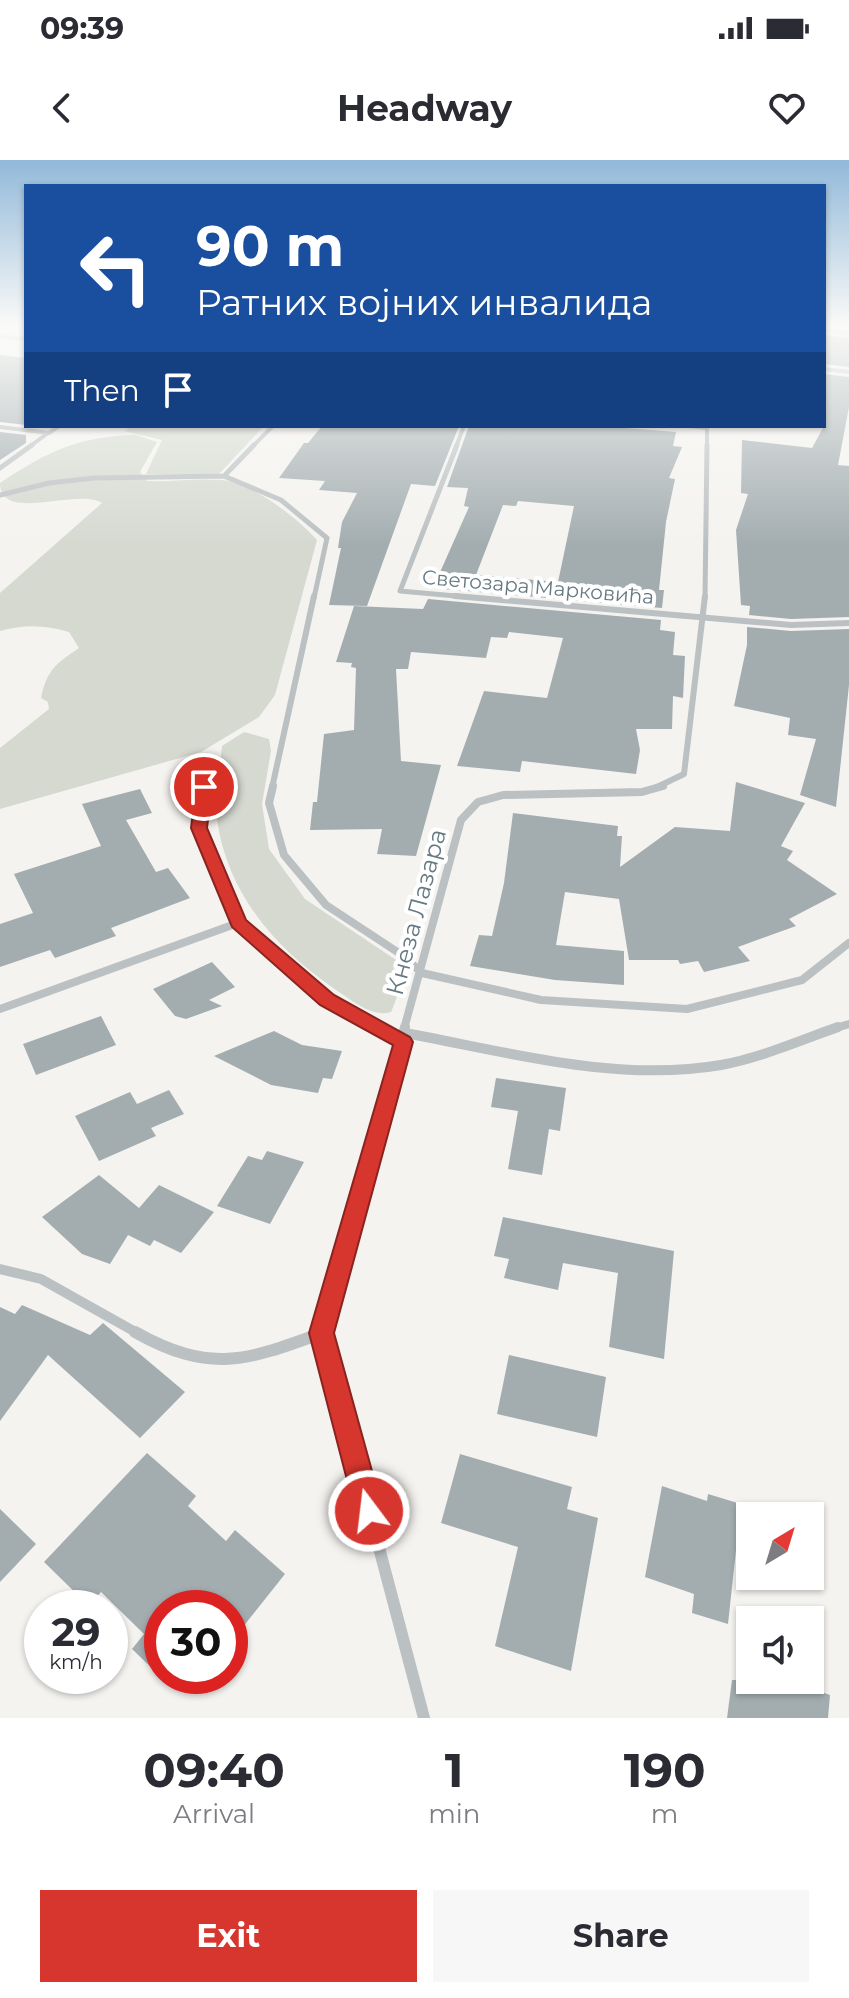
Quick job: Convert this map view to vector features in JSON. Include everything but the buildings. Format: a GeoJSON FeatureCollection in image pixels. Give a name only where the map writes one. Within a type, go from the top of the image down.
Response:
{"type":"FeatureCollection","features":[{"type":"Feature","properties":{"kind":"street"},"geometry":{"type":"LineString","coordinates":[[0,427],[49,433]]}},
{"type":"Feature","properties":{"kind":"street"},"geometry":{"type":"LineString","coordinates":[[0,468],[56,428]]}},
{"type":"Feature","properties":{"kind":"street"},"geometry":{"type":"LineString","coordinates":[[224,476],[271,428]]}},
{"type":"Feature","properties":{"kind":"street","name":"Светозара Марковића"},"geometry":{"type":"LineString","coordinates":[[463,428],[400,591],[705,617]]}},
{"type":"Feature","properties":{"kind":"street","name":"Кнеза Лазара"},"geometry":{"type":"LineString","coordinates":[[322,1333],[461,820],[478,802],[503,795],[642,792],[668,785],[684,774],[705,617],[707,428]]}},
{"type":"Feature","properties":{"kind":"street"},"geometry":{"type":"LineString","coordinates":[[0,495],[49,483],[94,478],[224,476],[281,500],[327,538],[269,803],[284,855],[326,905],[402,955],[422,973],[541,1000],[687,1009],[802,980],[849,943]]}},
{"type":"Feature","properties":{"kind":"street"},"geometry":{"type":"LineString","coordinates":[[705,617],[791,625],[849,623]]}},
{"type":"Feature","properties":{"kind":"street"},"geometry":{"type":"LineString","coordinates":[[204,787],[199,828],[238,923],[327,1000],[404,1038],[587,1067],[636,1070],[722,1065],[849,1024]]}},
{"type":"Feature","properties":{"kind":"street"},"geometry":{"type":"LineString","coordinates":[[0,1009],[238,923]]}},
{"type":"Feature","properties":{"kind":"street"},"geometry":{"type":"LineString","coordinates":[[0,1269],[41,1279],[164,1348],[201,1360],[264,1354],[322,1333],[424,1718]]}},
{"type":"Feature","properties":{"kind":"shaded area"},"geometry":{"type":"Polygon","coordinates":[[[129,428],[262,428],[218,475],[146,474],[162,440],[124,431],[129,428]]]}},
{"type":"Feature","properties":{"kind":"shaded area"},"geometry":{"type":"Polygon","coordinates":[[[136,435],[157,442],[140,472],[147,481],[223,480],[235,483],[274,503],[317,540],[275,695],[259,717],[201,752],[0,809],[0,748],[49,709],[48,702],[41,698],[46,680],[59,663],[79,648],[69,632],[60,630],[26,626],[0,631],[0,593],[102,503],[90,499],[12,501],[3,495],[0,483],[48,454],[80,442],[136,435]]]}},
{"type":"Feature","properties":{"kind":"shaded area"},"geometry":{"type":"Polygon","coordinates":[[[244,732],[269,739],[271,751],[262,804],[269,849],[305,899],[396,960],[399,986],[391,1012],[362,1007],[314,974],[275,938],[244,896],[223,847],[216,802],[222,746],[244,732]]]}},
{"type":"Feature","properties":{"kind":"route"},"geometry":{"type":"LineString","coordinates":[[204,787],[199,828],[238,923],[297,978],[327,1000],[403,1042],[322,1333],[369,1511]]}}]}
